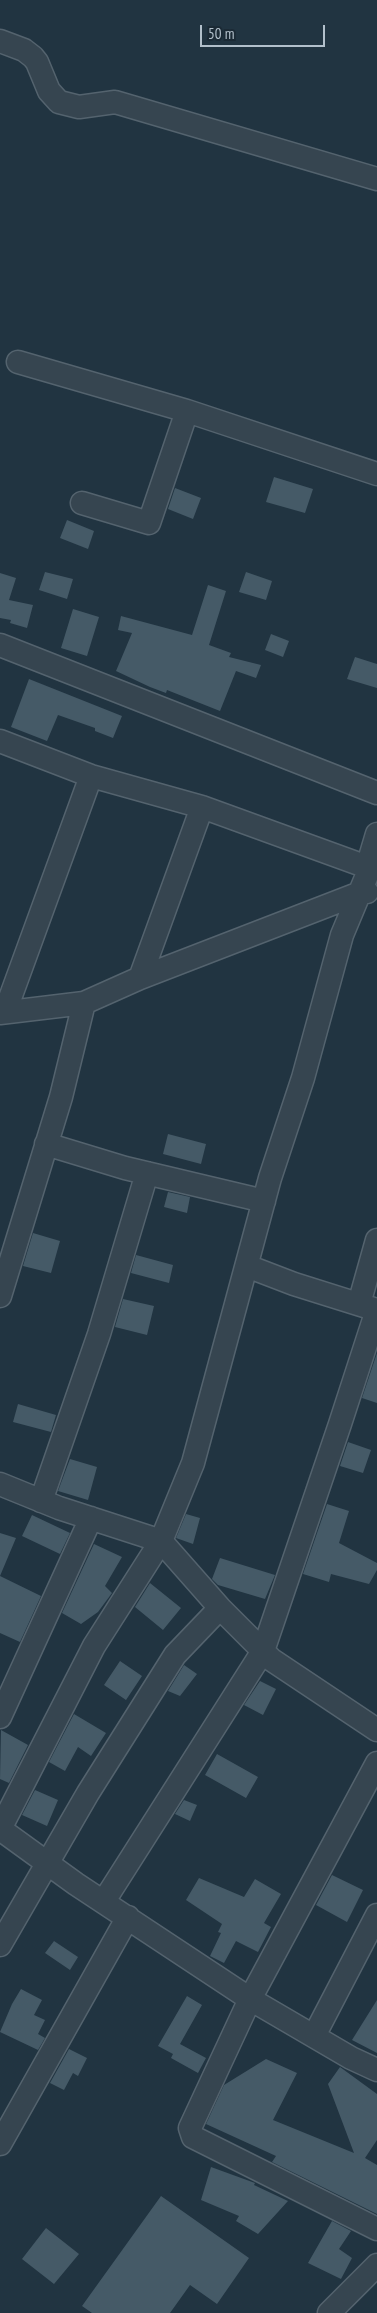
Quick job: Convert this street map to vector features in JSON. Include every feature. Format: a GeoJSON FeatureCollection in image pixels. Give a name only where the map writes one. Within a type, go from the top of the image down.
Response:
{"type":"FeatureCollection","features":[{"type":"Feature","properties":{"kind":"street"},"geometry":{"type":"LineString","coordinates":[[0,41],[24,50],[33,57],[49,91],[59,102],[79,107],[115,102],[377,179]]}},
{"type":"Feature","properties":{"kind":"street"},"geometry":{"type":"LineString","coordinates":[[18,362],[187,411],[377,474]]}},
{"type":"Feature","properties":{"kind":"street"},"geometry":{"type":"LineString","coordinates":[[82,504],[149,523],[187,411]]}},
{"type":"Feature","properties":{"kind":"street"},"geometry":{"type":"LineString","coordinates":[[0,644],[377,793]]}},
{"type":"Feature","properties":{"kind":"street"},"geometry":{"type":"LineString","coordinates":[[0,741],[91,776],[202,807],[370,868]]}},
{"type":"Feature","properties":{"kind":"street"},"geometry":{"type":"LineString","coordinates":[[91,776],[2,1012],[84,1003],[140,978],[369,892]]}},
{"type":"Feature","properties":{"kind":"street"},"geometry":{"type":"LineString","coordinates":[[140,978],[202,807]]}},
{"type":"Feature","properties":{"kind":"street"},"geometry":{"type":"LineString","coordinates":[[377,834],[371,854],[369,892],[342,935],[303,1078],[264,1201],[193,1463],[161,1541],[94,1646],[0,1829],[250,1999],[377,2070]]}},
{"type":"Feature","properties":{"kind":"street"},"geometry":{"type":"LineString","coordinates":[[0,1296],[62,1097],[84,1003]]}},
{"type":"Feature","properties":{"kind":"street"},"geometry":{"type":"LineString","coordinates":[[46,1144],[146,1174],[264,1201]]}},
{"type":"Feature","properties":{"kind":"street"},"geometry":{"type":"LineString","coordinates":[[41,1501],[99,1334],[146,1174]]}},
{"type":"Feature","properties":{"kind":"street"},"geometry":{"type":"LineString","coordinates":[[104,1901],[263,1651],[340,1424],[371,1308],[377,1240]]}},
{"type":"Feature","properties":{"kind":"street"},"geometry":{"type":"LineString","coordinates":[[247,1266],[294,1284],[371,1308]]}},
{"type":"Feature","properties":{"kind":"street"},"geometry":{"type":"LineString","coordinates":[[0,1484],[41,1501],[161,1541],[220,1608],[272,1660],[377,1730]]}},
{"type":"Feature","properties":{"kind":"street"},"geometry":{"type":"LineString","coordinates":[[0,1717],[91,1518]]}},
{"type":"Feature","properties":{"kind":"street"},"geometry":{"type":"LineString","coordinates":[[0,1945],[47,1862],[175,1655],[220,1608]]}},
{"type":"Feature","properties":{"kind":"street"},"geometry":{"type":"LineString","coordinates":[[377,1763],[250,1999],[191,2125],[193,2137],[377,2229]]}},
{"type":"Feature","properties":{"kind":"street"},"geometry":{"type":"LineString","coordinates":[[314,2036],[377,1915]]}},
{"type":"Feature","properties":{"kind":"street"},"geometry":{"type":"LineString","coordinates":[[0,2144],[128,1917]]}},
{"type":"Feature","properties":{"kind":"street"},"geometry":{"type":"LineString","coordinates":[[329,2313],[377,2264]]}},
{"type":"Feature","properties":{"kind":"building"},"geometry":{"type":"Polygon","coordinates":[[[274,477],[313,489],[305,513],[266,502],[274,477]]]}},
{"type":"Feature","properties":{"kind":"building"},"geometry":{"type":"Polygon","coordinates":[[[175,488],[201,498],[193,519],[168,509],[175,488]]]}},
{"type":"Feature","properties":{"kind":"building"},"geometry":{"type":"Polygon","coordinates":[[[67,520],[94,531],[88,549],[60,538],[67,520]]]}},
{"type":"Feature","properties":{"kind":"building"},"geometry":{"type":"Polygon","coordinates":[[[45,572],[73,579],[67,599],[39,590],[45,572]]]}},
{"type":"Feature","properties":{"kind":"building"},"geometry":{"type":"Polygon","coordinates":[[[246,572],[272,581],[266,600],[239,592],[246,572]]]}},
{"type":"Feature","properties":{"kind":"building"},"geometry":{"type":"Polygon","coordinates":[[[0,573],[16,578],[9,600],[33,605],[27,628],[10,623],[11,620],[0,618],[0,573]]]}},
{"type":"Feature","properties":{"kind":"building"},"geometry":{"type":"Polygon","coordinates":[[[208,585],[226,591],[209,645],[231,653],[229,657],[261,665],[256,678],[236,671],[220,711],[167,690],[166,693],[150,687],[116,671],[132,633],[118,630],[121,616],[192,635],[208,585]]]}},
{"type":"Feature","properties":{"kind":"building"},"geometry":{"type":"Polygon","coordinates":[[[73,609],[99,617],[87,656],[61,648],[73,609]]]}},
{"type":"Feature","properties":{"kind":"building"},"geometry":{"type":"Polygon","coordinates":[[[271,634],[289,641],[283,657],[265,650],[271,634]]]}},
{"type":"Feature","properties":{"kind":"building"},"geometry":{"type":"Polygon","coordinates":[[[355,657],[377,664],[377,688],[347,679],[355,657]]]}},
{"type":"Feature","properties":{"kind":"building"},"geometry":{"type":"Polygon","coordinates":[[[29,679],[122,716],[113,738],[95,731],[95,728],[58,715],[47,741],[11,727],[29,679]]]}},
{"type":"Feature","properties":{"kind":"building"},"geometry":{"type":"Polygon","coordinates":[[[168,1134],[206,1144],[201,1164],[163,1154],[168,1134]]]}},
{"type":"Feature","properties":{"kind":"building"},"geometry":{"type":"Polygon","coordinates":[[[168,1192],[190,1197],[187,1213],[164,1207],[168,1192]]]}},
{"type":"Feature","properties":{"kind":"building"},"geometry":{"type":"Polygon","coordinates":[[[33,1233],[60,1241],[51,1273],[23,1266],[33,1233]]]}},
{"type":"Feature","properties":{"kind":"building"},"geometry":{"type":"Polygon","coordinates":[[[136,1255],[173,1265],[169,1283],[131,1273],[136,1255]]]}},
{"type":"Feature","properties":{"kind":"building"},"geometry":{"type":"Polygon","coordinates":[[[123,1299],[154,1306],[147,1335],[115,1327],[123,1299]]]}},
{"type":"Feature","properties":{"kind":"building"},"geometry":{"type":"Polygon","coordinates":[[[377,1353],[377,1403],[362,1398],[377,1353]]]}},
{"type":"Feature","properties":{"kind":"building"},"geometry":{"type":"Polygon","coordinates":[[[18,1404],[56,1415],[51,1432],[13,1422],[18,1404]]]}},
{"type":"Feature","properties":{"kind":"building"},"geometry":{"type":"Polygon","coordinates":[[[348,1442],[371,1450],[363,1473],[340,1466],[348,1442]]]}},
{"type":"Feature","properties":{"kind":"building"},"geometry":{"type":"Polygon","coordinates":[[[70,1459],[97,1467],[88,1500],[58,1491],[70,1459]]]}},
{"type":"Feature","properties":{"kind":"building"},"geometry":{"type":"Polygon","coordinates":[[[327,1504],[349,1511],[339,1543],[377,1563],[377,1570],[369,1584],[331,1574],[329,1582],[303,1574],[327,1504]]]}},
{"type":"Feature","properties":{"kind":"building"},"geometry":{"type":"Polygon","coordinates":[[[186,1514],[200,1518],[193,1544],[176,1538],[186,1514]]]}},
{"type":"Feature","properties":{"kind":"building"},"geometry":{"type":"Polygon","coordinates":[[[32,1515],[70,1533],[60,1554],[22,1536],[32,1515]]]}},
{"type":"Feature","properties":{"kind":"building"},"geometry":{"type":"Polygon","coordinates":[[[0,1533],[16,1538],[0,1576],[0,1533]]]}},
{"type":"Feature","properties":{"kind":"building"},"geometry":{"type":"Polygon","coordinates":[[[94,1544],[122,1557],[105,1586],[112,1593],[98,1612],[81,1624],[62,1613],[94,1544]]]}},
{"type":"Feature","properties":{"kind":"building"},"geometry":{"type":"Polygon","coordinates":[[[220,1558],[275,1575],[265,1599],[218,1585],[212,1579],[220,1558]]]}},
{"type":"Feature","properties":{"kind":"building"},"geometry":{"type":"Polygon","coordinates":[[[0,1576],[41,1596],[20,1642],[0,1633],[0,1576]]]}},
{"type":"Feature","properties":{"kind":"building"},"geometry":{"type":"Polygon","coordinates":[[[150,1583],[181,1608],[163,1630],[135,1607],[150,1583]]]}},
{"type":"Feature","properties":{"kind":"building"},"geometry":{"type":"Polygon","coordinates":[[[120,1661],[142,1676],[126,1700],[104,1685],[120,1661]]]}},
{"type":"Feature","properties":{"kind":"building"},"geometry":{"type":"Polygon","coordinates":[[[184,1665],[197,1674],[180,1696],[168,1691],[184,1665]]]}},
{"type":"Feature","properties":{"kind":"building"},"geometry":{"type":"Polygon","coordinates":[[[260,1681],[276,1689],[263,1715],[244,1705],[260,1681]]]}},
{"type":"Feature","properties":{"kind":"building"},"geometry":{"type":"Polygon","coordinates":[[[74,1714],[106,1733],[91,1756],[78,1747],[65,1771],[49,1762],[74,1714]]]}},
{"type":"Feature","properties":{"kind":"building"},"geometry":{"type":"Polygon","coordinates":[[[1,1730],[28,1745],[9,1783],[0,1779],[1,1730]]]}},
{"type":"Feature","properties":{"kind":"building"},"geometry":{"type":"Polygon","coordinates":[[[217,1754],[258,1777],[246,1798],[205,1775],[217,1754]]]}},
{"type":"Feature","properties":{"kind":"building"},"geometry":{"type":"Polygon","coordinates":[[[35,1790],[58,1800],[47,1826],[22,1815],[35,1790]]]}},
{"type":"Feature","properties":{"kind":"building"},"geometry":{"type":"Polygon","coordinates":[[[184,1800],[197,1805],[190,1821],[175,1814],[184,1800]]]}},
{"type":"Feature","properties":{"kind":"building"},"geometry":{"type":"Polygon","coordinates":[[[332,1875],[363,1890],[347,1922],[316,1905],[332,1875]]]}},
{"type":"Feature","properties":{"kind":"building"},"geometry":{"type":"Polygon","coordinates":[[[199,1878],[244,1897],[255,1879],[281,1894],[264,1923],[271,1927],[258,1952],[236,1941],[224,1963],[210,1956],[221,1933],[218,1932],[222,1924],[186,1900],[199,1878]]]}},
{"type":"Feature","properties":{"kind":"building"},"geometry":{"type":"Polygon","coordinates":[[[54,1941],[78,1957],[70,1970],[45,1953],[54,1941]]]}},
{"type":"Feature","properties":{"kind":"building"},"geometry":{"type":"Polygon","coordinates":[[[21,1989],[42,2000],[34,2015],[45,2020],[38,2034],[45,2038],[38,2050],[0,2032],[12,2004],[21,1989]]]}},
{"type":"Feature","properties":{"kind":"building"},"geometry":{"type":"Polygon","coordinates":[[[187,1996],[202,2005],[180,2044],[206,2058],[198,2073],[171,2058],[173,2054],[158,2046],[187,1996]]]}},
{"type":"Feature","properties":{"kind":"building"},"geometry":{"type":"Polygon","coordinates":[[[377,2000],[377,2053],[352,2040],[377,2000]]]}},
{"type":"Feature","properties":{"kind":"building"},"geometry":{"type":"Polygon","coordinates":[[[69,2049],[87,2058],[78,2076],[73,2073],[64,2090],[50,2083],[69,2049]]]}},
{"type":"Feature","properties":{"kind":"building"},"geometry":{"type":"Polygon","coordinates":[[[266,2059],[297,2073],[273,2120],[354,2153],[328,2084],[340,2067],[377,2094],[377,2140],[365,2158],[377,2165],[377,2214],[272,2162],[276,2156],[206,2124],[224,2085],[266,2059]]]}},
{"type":"Feature","properties":{"kind":"building"},"geometry":{"type":"Polygon","coordinates":[[[211,2167],[255,2183],[254,2185],[288,2201],[258,2234],[236,2221],[239,2216],[201,2200],[211,2167]]]}},
{"type":"Feature","properties":{"kind":"building"},"geometry":{"type":"Polygon","coordinates":[[[161,2196],[249,2258],[217,2304],[190,2285],[170,2313],[92,2313],[82,2306],[161,2196]]]}},
{"type":"Feature","properties":{"kind":"building"},"geometry":{"type":"Polygon","coordinates":[[[332,2221],[351,2231],[339,2249],[352,2258],[341,2279],[308,2263],[332,2221]]]}},
{"type":"Feature","properties":{"kind":"building"},"geometry":{"type":"Polygon","coordinates":[[[46,2228],[79,2254],[54,2284],[22,2259],[46,2228]]]}}]}
